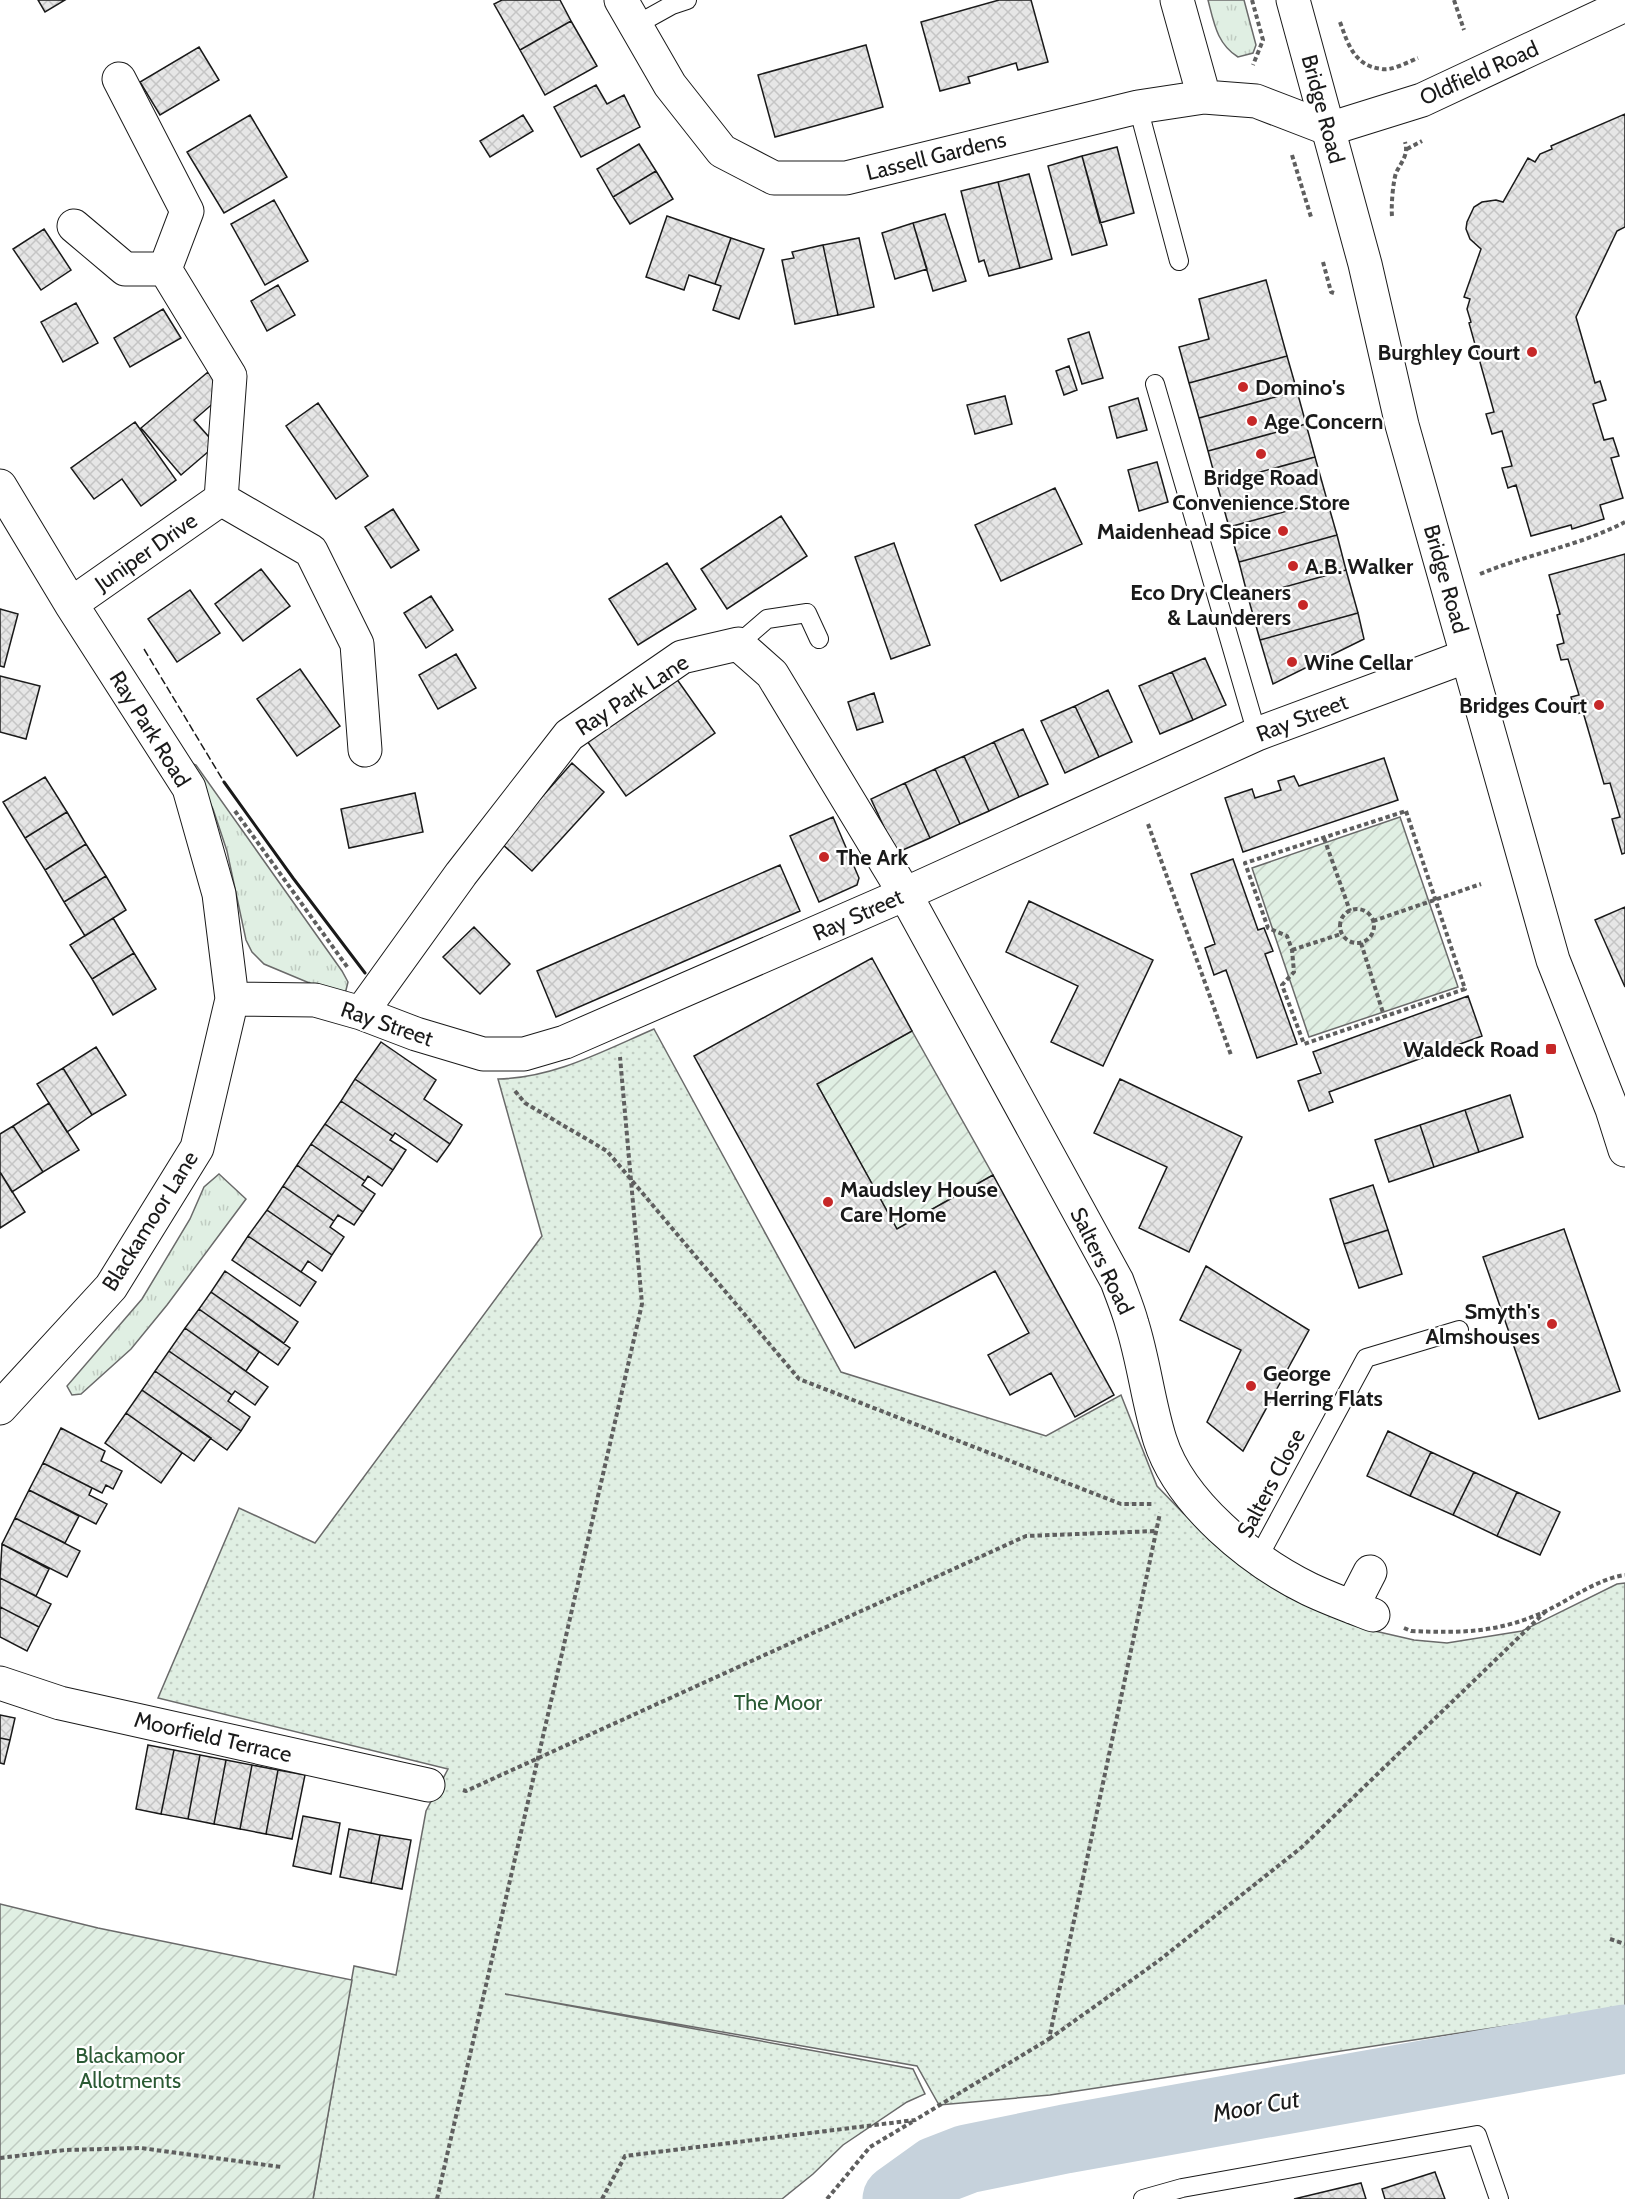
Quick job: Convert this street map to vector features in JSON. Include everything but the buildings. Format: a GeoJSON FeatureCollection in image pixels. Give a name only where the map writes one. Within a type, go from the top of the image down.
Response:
{"type":"FeatureCollection","features":[{"type":"Feature","properties":{"kind":"street"},"geometry":{"type":"LineString","coordinates":[[1177,0],[1204,97]]}},
{"type":"Feature","properties":{"kind":"street","name":"Bridge Road"},"geometry":{"type":"LineString","coordinates":[[1293,0],[1365,264],[1402,425],[1553,960],[1612,1109],[1625,1150]]}},
{"type":"Feature","properties":{"kind":"street","name":"Oldfield Road"},"geometry":{"type":"LineString","coordinates":[[1329,129],[1422,100],[1625,5]]}},
{"type":"Feature","properties":{"kind":"street","name":"Lassell Gardens"},"geometry":{"type":"LineString","coordinates":[[628,13],[670,85],[722,152],[774,178],[846,178],[1138,107],[1204,97],[1256,101],[1329,129]]}},
{"type":"Feature","properties":{"kind":"street"},"geometry":{"type":"LineString","coordinates":[[74,226],[125,269],[165,269],[187,211],[119,79]]}},
{"type":"Feature","properties":{"kind":"street","name":"Juniper Drive"},"geometry":{"type":"LineString","coordinates":[[165,269],[230,376],[221,499]]}},
{"type":"Feature","properties":{"kind":"street","name":"Ray Park Road"},"geometry":{"type":"LineString","coordinates":[[3,499],[189,788],[219,894],[232,999]]}},
{"type":"Feature","properties":{"kind":"street","name":"Juniper Drive"},"geometry":{"type":"LineString","coordinates":[[71,604],[221,499]]}},
{"type":"Feature","properties":{"kind":"street","name":"Juniper Drive"},"geometry":{"type":"LineString","coordinates":[[221,499],[311,551],[357,644],[365,750]]}},
{"type":"Feature","properties":{"kind":"street"},"geometry":{"type":"LineString","coordinates":[[738,644],[772,674],[905,894]]}},
{"type":"Feature","properties":{"kind":"street","name":"Ray Park Lane"},"geometry":{"type":"LineString","coordinates":[[361,1013],[461,874],[569,735],[682,657],[738,644]]}},
{"type":"Feature","properties":{"kind":"street","name":"Ray Street"},"geometry":{"type":"LineString","coordinates":[[232,999],[315,1000],[483,1054],[524,1053],[565,1042],[905,894],[1257,734],[1467,656]]}},
{"type":"Feature","properties":{"kind":"street","name":"Salters Road"},"geometry":{"type":"LineString","coordinates":[[905,894],[1117,1281],[1132,1324],[1161,1441],[1173,1470],[1196,1503],[1224,1530],[1258,1557],[1308,1588],[1363,1611]]}},
{"type":"Feature","properties":{"kind":"street","name":"Blackamoor Lane"},"geometry":{"type":"LineString","coordinates":[[0,1408],[111,1287],[197,1149],[232,999]]}},
{"type":"Feature","properties":{"kind":"street"},"geometry":{"type":"LineString","coordinates":[[1363,1611],[1370,1572]]}},
{"type":"Feature","properties":{"kind":"street","name":"Moorfield Terrace"},"geometry":{"type":"LineString","coordinates":[[0,1683],[60,1703],[428,1785]]}},
{"type":"Feature","properties":{"kind":"lane"},"geometry":{"type":"LineString","coordinates":[[628,13],[687,0]]}},
{"type":"Feature","properties":{"kind":"lane"},"geometry":{"type":"LineString","coordinates":[[1138,107],[1179,261]]}},
{"type":"Feature","properties":{"kind":"lane"},"geometry":{"type":"LineString","coordinates":[[1155,384],[1257,734]]}},
{"type":"Feature","properties":{"kind":"lane"},"geometry":{"type":"LineString","coordinates":[[738,644],[767,619],[807,613],[819,639]]}},
{"type":"Feature","properties":{"kind":"lane","name":"Salters Close"},"geometry":{"type":"LineString","coordinates":[[1258,1557],[1366,1358],[1459,1329]]}},
{"type":"Feature","properties":{"kind":"lane"},"geometry":{"type":"LineString","coordinates":[[1143,2199],[1182,2188],[1477,2135],[1499,2199]]}},
{"type":"Feature","properties":{"kind":"path"},"geometry":{"type":"LineString","coordinates":[[1454,0],[1464,30]]}},
{"type":"Feature","properties":{"kind":"path"},"geometry":{"type":"LineString","coordinates":[[1339,20],[1350,50],[1363,63],[1383,70],[1424,57]]}},
{"type":"Feature","properties":{"kind":"path"},"geometry":{"type":"LineString","coordinates":[[1253,67],[1263,40]]}},
{"type":"Feature","properties":{"kind":"path"},"geometry":{"type":"LineString","coordinates":[[1289,145],[1312,221]]}},
{"type":"Feature","properties":{"kind":"path"},"geometry":{"type":"LineString","coordinates":[[1321,253],[1330,292]]}},
{"type":"Feature","properties":{"kind":"path"},"geometry":{"type":"LineString","coordinates":[[1477,575],[1500,565],[1602,534],[1625,522]]}},
{"type":"Feature","properties":{"kind":"path"},"geometry":{"type":"LineString","coordinates":[[1136,789],[1231,1055]]}},
{"type":"Feature","properties":{"kind":"path"},"geometry":{"type":"LineString","coordinates":[[1406,811],[1465,988],[1304,1044],[1282,985],[1294,972],[1292,950],[1287,936],[1268,928],[1245,863],[1324,837],[1406,811]]}},
{"type":"Feature","properties":{"kind":"path"},"geometry":{"type":"LineString","coordinates":[[1324,837],[1350,911]]}},
{"type":"Feature","properties":{"kind":"path"},"geometry":{"type":"LineString","coordinates":[[1373,921],[1481,884]]}},
{"type":"Feature","properties":{"kind":"path"},"geometry":{"type":"LineString","coordinates":[[1350,911],[1366,912],[1373,921],[1373,932],[1366,941],[1349,942],[1341,934],[1340,923],[1350,911]]}},
{"type":"Feature","properties":{"kind":"path"},"geometry":{"type":"LineString","coordinates":[[1292,950],[1341,934]]}},
{"type":"Feature","properties":{"kind":"path"},"geometry":{"type":"LineString","coordinates":[[1361,943],[1384,1016]]}},
{"type":"Feature","properties":{"kind":"path"},"geometry":{"type":"LineString","coordinates":[[437,2199],[642,1304],[617,1021]]}},
{"type":"Feature","properties":{"kind":"path"},"geometry":{"type":"LineString","coordinates":[[483,1054],[525,1103],[607,1151],[799,1379],[1121,1504],[1162,1504]]}},
{"type":"Feature","properties":{"kind":"path"},"geometry":{"type":"LineString","coordinates":[[428,1785],[466,1791],[1026,1536],[1156,1532],[1162,1504]]}},
{"type":"Feature","properties":{"kind":"path"},"geometry":{"type":"LineString","coordinates":[[1049,2039],[1162,1504]]}},
{"type":"Feature","properties":{"kind":"path"},"geometry":{"type":"LineString","coordinates":[[1363,1611],[1411,1631],[1461,1633],[1512,1625],[1546,1611],[1613,1577],[1625,1575]]}},
{"type":"Feature","properties":{"kind":"path"},"geometry":{"type":"LineString","coordinates":[[827,2199],[870,2147],[1049,2039],[1157,1962],[1302,1847],[1546,1611]]}},
{"type":"Feature","properties":{"kind":"path"},"geometry":{"type":"LineString","coordinates":[[1610,1939],[1625,1944]]}},
{"type":"Feature","properties":{"kind":"path"},"geometry":{"type":"LineString","coordinates":[[602,2199],[625,2156],[915,2120]]}},
{"type":"Feature","properties":{"kind":"path"},"geometry":{"type":"LineString","coordinates":[[0,2158],[65,2150],[141,2148],[281,2167]]}},
{"type":"Feature","properties":{"kind":"green space"},"geometry":{"type":"Polygon","coordinates":[[[1208,0],[1244,0],[1256,45],[1253,53],[1238,57],[1225,46],[1217,32],[1208,0]]]}},
{"type":"Feature","properties":{"kind":"green space"},"geometry":{"type":"Polygon","coordinates":[[[191,763],[196,765],[342,971],[348,982],[345,994],[338,995],[264,964],[252,952],[246,940],[227,851],[213,809],[191,763]]]}},
{"type":"Feature","properties":{"kind":"green space"},"geometry":{"type":"Polygon","coordinates":[[[1400,817],[1458,987],[1309,1037],[1252,868],[1400,817]]]}},
{"type":"Feature","properties":{"kind":"green space","name":"The Moor"},"geometry":{"type":"Polygon","coordinates":[[[654,1029],[841,1372],[1046,1436],[1121,1395],[1157,1486],[1183,1513],[1255,1571],[1366,1629],[1414,1640],[1447,1643],[1522,1631],[1617,1584],[1625,1583],[1625,2008],[1050,2095],[939,2105],[917,2066],[505,1994],[913,2069],[925,2094],[907,2102],[843,2145],[813,2174],[782,2199],[313,2199],[354,1966],[396,1975],[426,1811],[448,1769],[158,1698],[239,1508],[315,1543],[542,1236],[498,1079],[559,1069],[654,1029]]]}},
{"type":"Feature","properties":{"kind":"green space"},"geometry":{"type":"Polygon","coordinates":[[[912,1031],[993,1175],[897,1229],[817,1084],[912,1031]]]}},
{"type":"Feature","properties":{"kind":"green space"},"geometry":{"type":"Polygon","coordinates":[[[219,1174],[246,1199],[131,1349],[81,1394],[72,1395],[67,1386],[142,1299],[190,1219],[204,1187],[219,1174]]]}},
{"type":"Feature","properties":{"kind":"green space","name":"Blackamoor Allotments"},"geometry":{"type":"Polygon","coordinates":[[[0,1904],[98,1928],[352,1980],[313,2199],[0,2199],[0,1904]]]}},
{"type":"Feature","properties":{"kind":"waterway","name":"Moor Cut"},"geometry":{"type":"LineString","coordinates":[[897,2199],[936,2171],[967,2159],[1065,2139],[1625,2039]]}},
{"type":"Feature","properties":{"kind":"fence"},"geometry":{"type":"LineString","coordinates":[[144,649],[224,782]]}},
{"type":"Feature","properties":{"kind":"wall"},"geometry":{"type":"LineString","coordinates":[[224,782],[365,973]]}},
{"type":"Feature","properties":{"kind":"place","name":"Burghley Court"},"geometry":{"type":"Point","coordinates":[1532,352]}},
{"type":"Feature","properties":{"kind":"place","name":"Domino's"},"geometry":{"type":"Point","coordinates":[1243,387]}},
{"type":"Feature","properties":{"kind":"place","name":"Age Concern"},"geometry":{"type":"Point","coordinates":[1252,421]}},
{"type":"Feature","properties":{"kind":"place","name":"Bridge Road Convenience Store"},"geometry":{"type":"Point","coordinates":[1261,454]}},
{"type":"Feature","properties":{"kind":"place","name":"Maidenhead Spice"},"geometry":{"type":"Point","coordinates":[1283,531]}},
{"type":"Feature","properties":{"kind":"place","name":"A.B. Walker"},"geometry":{"type":"Point","coordinates":[1293,566]}},
{"type":"Feature","properties":{"kind":"place","name":"Eco Dry Cleaners & Launderers"},"geometry":{"type":"Point","coordinates":[1303,605]}},
{"type":"Feature","properties":{"kind":"place","name":"Wine Cellar"},"geometry":{"type":"Point","coordinates":[1292,662]}},
{"type":"Feature","properties":{"kind":"place","name":"Bridges Court"},"geometry":{"type":"Point","coordinates":[1599,705]}},
{"type":"Feature","properties":{"kind":"place","name":"The Ark"},"geometry":{"type":"Point","coordinates":[824,857]}},
{"type":"Feature","properties":{"kind":"place","name":"Waldeck Road"},"geometry":{"type":"Point","coordinates":[1551,1049]}},
{"type":"Feature","properties":{"kind":"place","name":"Maudsley House Care Home"},"geometry":{"type":"Point","coordinates":[828,1202]}},
{"type":"Feature","properties":{"kind":"place","name":"Smyth's Almshouses"},"geometry":{"type":"Point","coordinates":[1552,1324]}},
{"type":"Feature","properties":{"kind":"place","name":"George Herring Flats"},"geometry":{"type":"Point","coordinates":[1251,1386]}}]}
